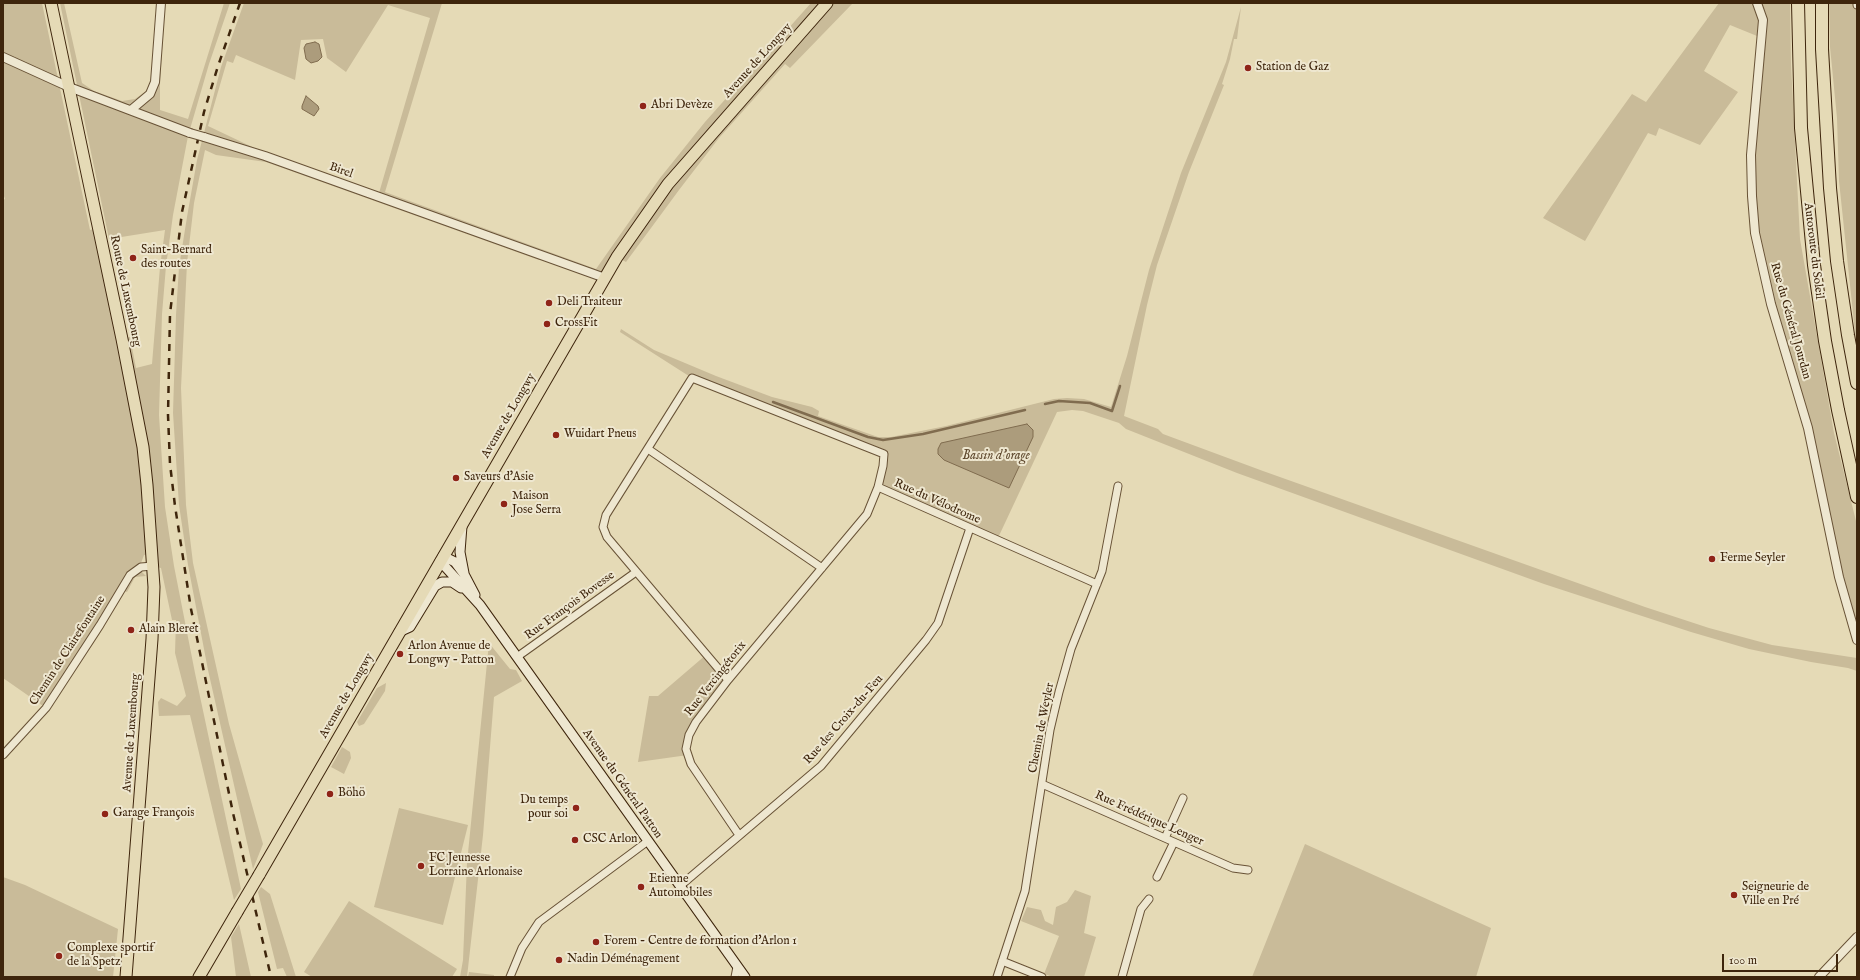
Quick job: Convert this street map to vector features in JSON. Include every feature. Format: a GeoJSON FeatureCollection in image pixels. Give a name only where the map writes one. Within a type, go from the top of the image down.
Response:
{"type":"FeatureCollection","features":[{"type":"Feature","properties":{"kind":"highway","name":"Autoroute du Soleil"},"geometry":{"type":"LineString","coordinates":[[1798,3],[1801,128],[1814,264],[1825,341],[1857,497]]}},
{"type":"Feature","properties":{"kind":"highway","name":"Autoroute du Soleil"},"geometry":{"type":"LineString","coordinates":[[1822,3],[1822,49],[1830,188],[1838,268],[1857,383]]}},
{"type":"Feature","properties":{"kind":"main road","name":"Route de Luxembourg"},"geometry":{"type":"LineString","coordinates":[[51,3],[143,448],[154,586]]}},
{"type":"Feature","properties":{"kind":"main road","name":"Avenue de Longwy"},"geometry":{"type":"LineString","coordinates":[[199,977],[617,256],[668,184],[828,3]]}},
{"type":"Feature","properties":{"kind":"main road"},"geometry":{"type":"LineString","coordinates":[[462,524],[460,552],[464,574]]}},
{"type":"Feature","properties":{"kind":"main road"},"geometry":{"type":"LineString","coordinates":[[442,558],[455,562],[464,574],[480,605]]}},
{"type":"Feature","properties":{"kind":"main road"},"geometry":{"type":"LineString","coordinates":[[442,558],[480,605]]}},
{"type":"Feature","properties":{"kind":"main road"},"geometry":{"type":"LineString","coordinates":[[399,632],[410,627],[435,586],[442,582],[452,582],[457,585],[480,605]]}},
{"type":"Feature","properties":{"kind":"main road","name":"Avenue de Luxembourg"},"geometry":{"type":"LineString","coordinates":[[126,977],[152,639],[154,586]]}},
{"type":"Feature","properties":{"kind":"main road","name":"Avenue du Général Patton"},"geometry":{"type":"LineString","coordinates":[[480,605],[745,977]]}},
{"type":"Feature","properties":{"kind":"street"},"geometry":{"type":"LineString","coordinates":[[131,110],[150,94],[155,82],[161,3]]}},
{"type":"Feature","properties":{"kind":"street","name":"Rue du Général Jourdan"},"geometry":{"type":"LineString","coordinates":[[1757,3],[1763,20],[1751,155],[1755,233],[1771,304],[1808,428],[1839,577],[1857,640]]}},
{"type":"Feature","properties":{"kind":"street","name":"Birel"},"geometry":{"type":"LineString","coordinates":[[3,57],[69,87],[131,110],[157,122],[272,159],[605,278]]}},
{"type":"Feature","properties":{"kind":"street","name":"Rue du Vélodrome"},"geometry":{"type":"LineString","coordinates":[[648,449],[692,378],[884,454],[878,488],[1097,584]]}},
{"type":"Feature","properties":{"kind":"street"},"geometry":{"type":"LineString","coordinates":[[728,680],[607,537],[603,527],[606,515],[648,449],[822,568]]}},
{"type":"Feature","properties":{"kind":"street","name":"Chemin de Weyler"},"geometry":{"type":"LineString","coordinates":[[997,977],[1025,891],[1050,730],[1059,692],[1071,649],[1097,584],[1104,560],[1118,486]]}},
{"type":"Feature","properties":{"kind":"street","name":"Rue Vercingétorix"},"geometry":{"type":"LineString","coordinates":[[739,835],[691,764],[686,749],[689,735],[696,722],[728,680],[866,514],[878,488]]}},
{"type":"Feature","properties":{"kind":"street","name":"Rue des Croix-du-Feu"},"geometry":{"type":"LineString","coordinates":[[680,886],[821,766],[926,640],[938,623],[970,528]]}},
{"type":"Feature","properties":{"kind":"street","name":"Chemin de Clairefontaine"},"geometry":{"type":"LineString","coordinates":[[3,755],[46,708],[100,625],[130,575],[141,567],[153,566]]}},
{"type":"Feature","properties":{"kind":"street","name":"Rue François Bovesse"},"geometry":{"type":"LineString","coordinates":[[517,657],[636,572]]}},
{"type":"Feature","properties":{"kind":"street","name":"Rue Frédérique Lenger"},"geometry":{"type":"LineString","coordinates":[[1042,784],[1233,868],[1248,870]]}},
{"type":"Feature","properties":{"kind":"street"},"geometry":{"type":"LineString","coordinates":[[1165,838],[1183,798]]}},
{"type":"Feature","properties":{"kind":"street"},"geometry":{"type":"LineString","coordinates":[[510,977],[522,948],[539,922],[648,841]]}},
{"type":"Feature","properties":{"kind":"street"},"geometry":{"type":"LineString","coordinates":[[1157,877],[1174,842]]}},
{"type":"Feature","properties":{"kind":"street"},"geometry":{"type":"LineString","coordinates":[[1122,977],[1141,909],[1149,899]]}},
{"type":"Feature","properties":{"kind":"street"},"geometry":{"type":"LineString","coordinates":[[1818,977],[1857,937]]}},
{"type":"Feature","properties":{"kind":"street"},"geometry":{"type":"LineString","coordinates":[[1002,961],[1042,977]]}},
{"type":"Feature","properties":{"kind":"street"},"geometry":{"type":"LineString","coordinates":[[735,977],[737,967]]}},
{"type":"Feature","properties":{"kind":"shaded area"},"geometry":{"type":"Polygon","coordinates":[[[3,3],[42,3],[90,230],[99,228],[122,339],[130,337],[136,368],[152,364],[160,267],[165,230],[109,239],[60,3],[64,3],[82,83],[94,91],[122,101],[135,99],[146,91],[152,81],[157,3],[165,3],[160,84],[160,110],[188,119],[224,3],[230,3],[209,64],[188,136],[173,215],[166,266],[162,314],[159,415],[165,507],[174,566],[241,889],[234,900],[190,715],[159,716],[158,702],[161,698],[177,706],[186,696],[175,653],[176,620],[172,620],[161,568],[153,566],[152,554],[144,555],[141,563],[141,571],[146,576],[135,577],[127,592],[124,591],[99,635],[67,683],[64,682],[46,708],[3,678],[3,200],[5,199],[3,193],[3,3]]]}},
{"type":"Feature","properties":{"kind":"shaded area"},"geometry":{"type":"Polygon","coordinates":[[[244,3],[442,3],[385,192],[596,269],[660,178],[705,122],[811,3],[853,3],[790,68],[785,64],[719,138],[626,262],[617,257],[605,278],[544,256],[539,260],[266,162],[216,155],[205,150],[194,203],[187,263],[181,388],[186,505],[193,563],[229,724],[263,844],[253,869],[208,670],[188,565],[179,505],[173,413],[179,267],[197,160],[221,67],[244,3]],[[388,5],[346,72],[327,58],[323,39],[301,40],[295,80],[236,55],[233,63],[227,61],[208,126],[267,154],[379,193],[430,18],[388,5]]]}},
{"type":"Feature","properties":{"kind":"shaded area"},"geometry":{"type":"Polygon","coordinates":[[[1719,3],[1790,3],[1791,64],[1800,239],[1834,433],[1857,525],[1857,640],[1808,428],[1771,304],[1752,196],[1762,38],[1730,25],[1704,71],[1738,92],[1700,145],[1659,128],[1656,136],[1648,133],[1585,241],[1543,218],[1632,94],[1646,102],[1719,3]]]}},
{"type":"Feature","properties":{"kind":"shaded area"},"geometry":{"type":"Polygon","coordinates":[[[1829,3],[1857,3],[1857,351],[1839,181],[1837,118],[1830,47],[1829,3]]]}},
{"type":"Feature","properties":{"kind":"shaded area"},"geometry":{"type":"Polygon","coordinates":[[[1241,7],[1237,39],[1234,39],[1230,59],[1222,84],[1224,85],[1189,172],[1157,265],[1147,305],[1124,416],[1158,429],[1163,434],[1263,471],[1645,607],[1709,628],[1772,645],[1857,658],[1857,671],[1749,649],[1691,632],[1544,584],[1237,473],[1126,429],[1119,423],[1083,411],[1072,410],[1057,412],[997,540],[878,487],[883,454],[692,378],[620,332],[621,329],[654,350],[716,376],[772,397],[812,407],[819,411],[818,416],[878,437],[891,437],[946,426],[1054,399],[1084,399],[1111,407],[1127,356],[1149,270],[1181,173],[1226,62],[1241,7]]]}},
{"type":"Feature","properties":{"kind":"shaded area"},"geometry":{"type":"Polygon","coordinates":[[[489,643],[510,669],[516,670],[522,681],[494,697],[483,835],[467,977],[460,977],[463,960],[467,863],[489,643]]]}},
{"type":"Feature","properties":{"kind":"shaded area"},"geometry":{"type":"Polygon","coordinates":[[[707,654],[728,680],[696,722],[688,755],[638,762],[649,696],[658,696],[707,654]]]}},
{"type":"Feature","properties":{"kind":"shaded area"},"geometry":{"type":"Polygon","coordinates":[[[386,683],[385,691],[364,724],[359,726],[357,722],[377,688],[386,683]]]}},
{"type":"Feature","properties":{"kind":"shaded area"},"geometry":{"type":"Polygon","coordinates":[[[342,747],[350,752],[351,758],[344,774],[331,767],[342,747]]]}},
{"type":"Feature","properties":{"kind":"shaded area","name":"FC Jeunesse Lorraine Arlonaise"},"geometry":{"type":"Polygon","coordinates":[[[399,808],[468,825],[443,925],[374,907],[399,808]]]}},
{"type":"Feature","properties":{"kind":"shaded area"},"geometry":{"type":"Polygon","coordinates":[[[1305,844],[1491,928],[1476,977],[1252,977],[1305,844]]]}},
{"type":"Feature","properties":{"kind":"shaded area","name":"Complexe sportif de la Spetz"},"geometry":{"type":"Polygon","coordinates":[[[3,877],[25,885],[118,929],[113,977],[3,977],[3,877]]]}},
{"type":"Feature","properties":{"kind":"shaded area"},"geometry":{"type":"Polygon","coordinates":[[[261,887],[270,894],[296,977],[287,977],[283,968],[277,969],[258,892],[261,887]]]}},
{"type":"Feature","properties":{"kind":"shaded area"},"geometry":{"type":"Polygon","coordinates":[[[1075,890],[1091,896],[1084,933],[1096,937],[1084,977],[1053,977],[1044,974],[1059,936],[1021,921],[1027,907],[1041,910],[1045,921],[1053,925],[1056,907],[1067,902],[1075,890]]]}},
{"type":"Feature","properties":{"kind":"shaded area"},"geometry":{"type":"Polygon","coordinates":[[[349,901],[457,969],[452,977],[312,977],[304,972],[349,901]]]}},
{"type":"Feature","properties":{"kind":"shaded area"},"geometry":{"type":"Polygon","coordinates":[[[239,924],[251,977],[236,977],[231,937],[239,924]]]}},
{"type":"Feature","properties":{"kind":"shaded area"},"geometry":{"type":"Polygon","coordinates":[[[469,972],[494,975],[494,977],[468,977],[469,972]]]}},
{"type":"Feature","properties":{"kind":"water"},"geometry":{"type":"Polygon","coordinates":[[[315,42],[319,44],[322,57],[318,61],[311,63],[306,59],[304,48],[306,44],[315,42]]]}},
{"type":"Feature","properties":{"kind":"water"},"geometry":{"type":"Polygon","coordinates":[[[306,96],[318,106],[319,109],[314,116],[302,109],[306,96]]]}},
{"type":"Feature","properties":{"kind":"water","name":"Bassin d'orage"},"geometry":{"type":"Polygon","coordinates":[[[1027,424],[1033,430],[1033,437],[1009,488],[944,460],[938,454],[938,449],[941,443],[1027,424]]]}},
{"type":"Feature","properties":{"kind":"waterway"},"geometry":{"type":"LineString","coordinates":[[1045,404],[1059,401],[1090,403],[1112,411],[1120,386]]}},
{"type":"Feature","properties":{"kind":"waterway"},"geometry":{"type":"LineString","coordinates":[[773,402],[868,437],[883,440],[923,434],[1025,410]]}},
{"type":"Feature","properties":{"kind":"railway"},"geometry":{"type":"LineString","coordinates":[[240,3],[204,112],[182,212],[170,314],[168,415],[170,464],[191,609],[233,813],[271,977]]}},
{"type":"Feature","properties":{"kind":"place","name":"Station de Gaz"},"geometry":{"type":"Point","coordinates":[1248,68]}},
{"type":"Feature","properties":{"kind":"place","name":"Abri Devèze"},"geometry":{"type":"Point","coordinates":[643,106]}},
{"type":"Feature","properties":{"kind":"place","name":"Saint-Bernard des routes"},"geometry":{"type":"Point","coordinates":[133,258]}},
{"type":"Feature","properties":{"kind":"place","name":"Deli Traiteur"},"geometry":{"type":"Point","coordinates":[549,303]}},
{"type":"Feature","properties":{"kind":"place","name":"CrossFit"},"geometry":{"type":"Point","coordinates":[547,324]}},
{"type":"Feature","properties":{"kind":"place","name":"Wuidart Pneus"},"geometry":{"type":"Point","coordinates":[556,435]}},
{"type":"Feature","properties":{"kind":"place","name":"Saveurs d'Asie"},"geometry":{"type":"Point","coordinates":[456,478]}},
{"type":"Feature","properties":{"kind":"place","name":"Maison Jose Serra"},"geometry":{"type":"Point","coordinates":[504,504]}},
{"type":"Feature","properties":{"kind":"place","name":"Ferme Seyler"},"geometry":{"type":"Point","coordinates":[1712,559]}},
{"type":"Feature","properties":{"kind":"place","name":"Alain Bleret"},"geometry":{"type":"Point","coordinates":[131,630]}},
{"type":"Feature","properties":{"kind":"place","name":"Arlon Avenue de Longwy - Patton"},"geometry":{"type":"Point","coordinates":[400,654]}},
{"type":"Feature","properties":{"kind":"place","name":"Böhö"},"geometry":{"type":"Point","coordinates":[330,794]}},
{"type":"Feature","properties":{"kind":"place","name":"Du temps pour soi"},"geometry":{"type":"Point","coordinates":[576,808]}},
{"type":"Feature","properties":{"kind":"place","name":"Garage François"},"geometry":{"type":"Point","coordinates":[105,814]}},
{"type":"Feature","properties":{"kind":"place","name":"CSC Arlon"},"geometry":{"type":"Point","coordinates":[575,840]}},
{"type":"Feature","properties":{"kind":"place","name":"FC Jeunesse Lorraine Arlonaise"},"geometry":{"type":"Point","coordinates":[421,866]}},
{"type":"Feature","properties":{"kind":"place","name":"Etienne Automobiles"},"geometry":{"type":"Point","coordinates":[641,887]}},
{"type":"Feature","properties":{"kind":"place","name":"Seigneurie de Ville en Pré"},"geometry":{"type":"Point","coordinates":[1734,895]}},
{"type":"Feature","properties":{"kind":"place","name":"Forem - Centre de formation d'Arlon 1"},"geometry":{"type":"Point","coordinates":[596,942]}},
{"type":"Feature","properties":{"kind":"place","name":"Complexe sportif de la Spetz"},"geometry":{"type":"Point","coordinates":[59,956]}},
{"type":"Feature","properties":{"kind":"place","name":"Nadin Déménagement"},"geometry":{"type":"Point","coordinates":[559,960]}}]}
